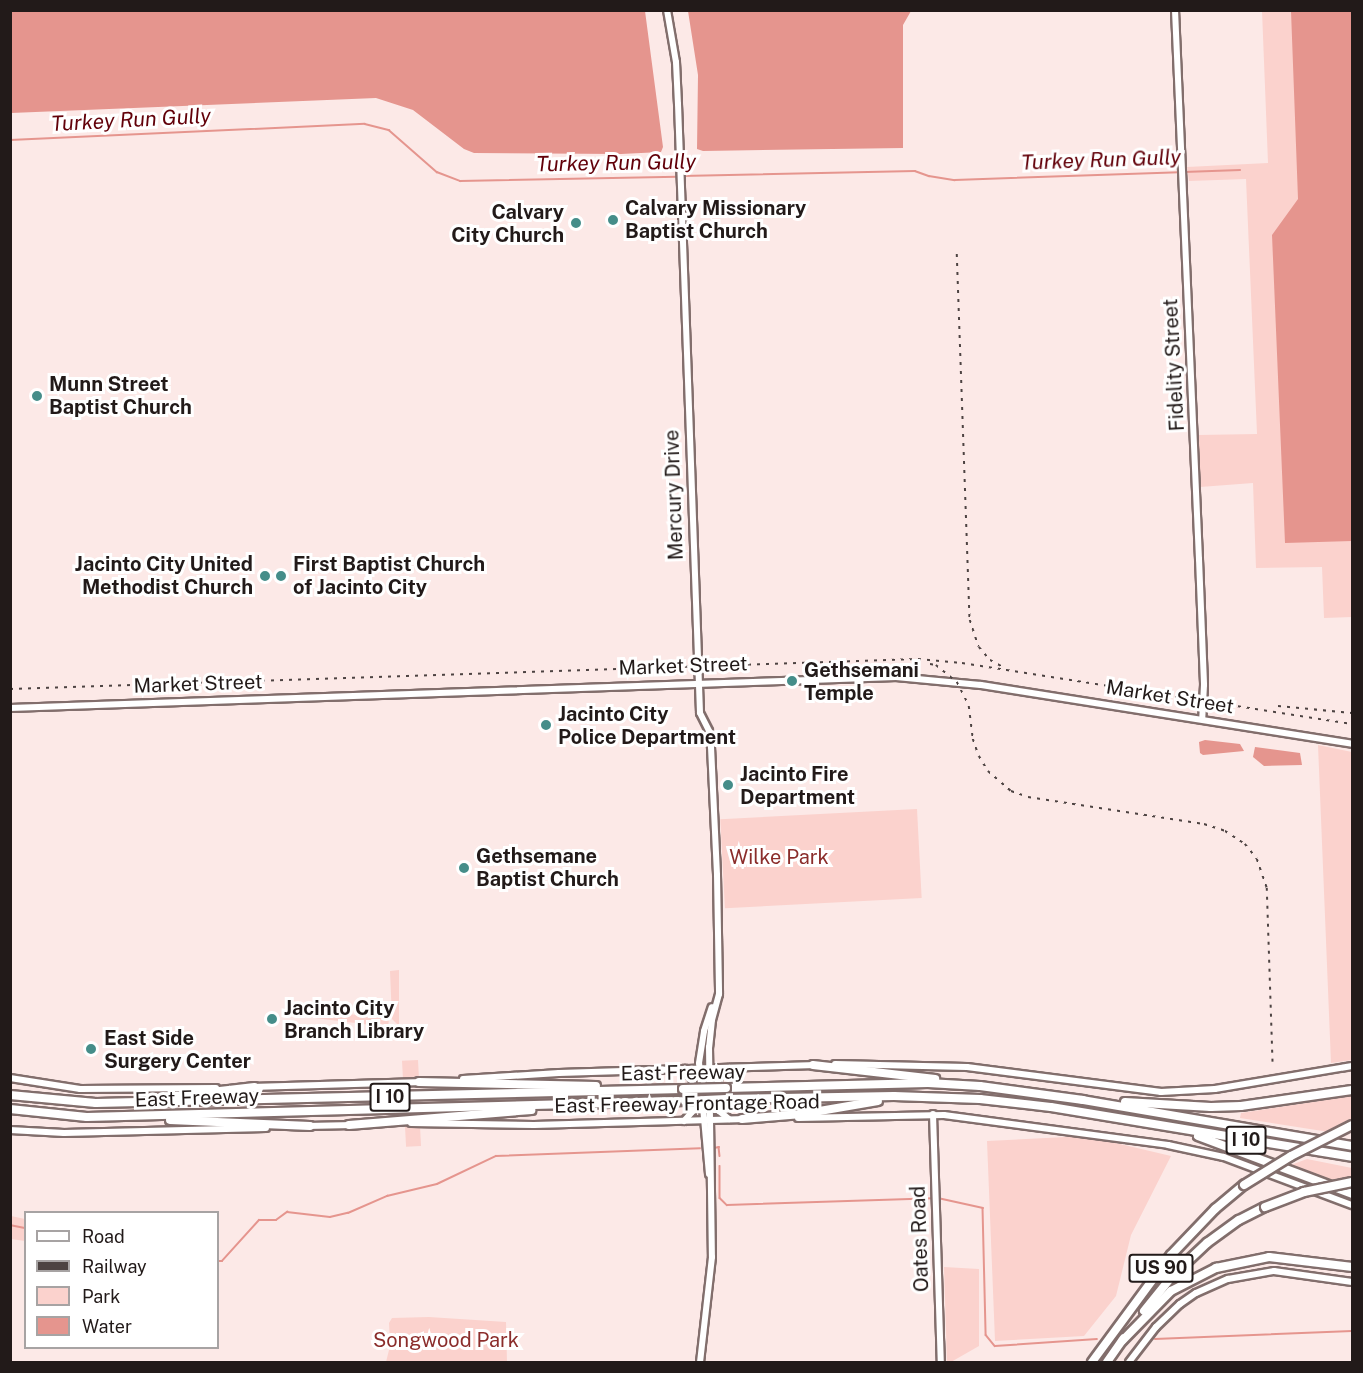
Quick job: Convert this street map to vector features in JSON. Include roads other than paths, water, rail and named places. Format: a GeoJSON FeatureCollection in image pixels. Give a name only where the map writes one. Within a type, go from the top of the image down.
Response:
{"type":"FeatureCollection","features":[{"type":"Feature","properties":{"kind":"highway"},"geometry":{"type":"LineString","coordinates":[[813,1065],[869,1069],[980,1086]]}},
{"type":"Feature","properties":{"kind":"highway"},"geometry":{"type":"LineString","coordinates":[[419,1082],[665,1090]]}},
{"type":"Feature","properties":{"kind":"highway","name":"East Freeway"},"geometry":{"type":"LineString","coordinates":[[10,1095],[62,1102],[114,1103],[928,1083],[980,1086],[1083,1100],[1353,1146]]}},
{"type":"Feature","properties":{"kind":"highway"},"geometry":{"type":"LineString","coordinates":[[114,1103],[254,1087]]}},
{"type":"Feature","properties":{"kind":"highway"},"geometry":{"type":"LineString","coordinates":[[1083,1100],[1211,1107],[1272,1103],[1353,1090]]}},
{"type":"Feature","properties":{"kind":"highway"},"geometry":{"type":"LineString","coordinates":[[742,1119],[929,1096]]}},
{"type":"Feature","properties":{"kind":"highway","name":"East Freeway"},"geometry":{"type":"LineString","coordinates":[[10,1109],[56,1116],[110,1117],[726,1099],[929,1096],[1030,1104],[1353,1157]]}},
{"type":"Feature","properties":{"kind":"highway"},"geometry":{"type":"LineString","coordinates":[[349,1125],[617,1102]]}},
{"type":"Feature","properties":{"kind":"highway"},"geometry":{"type":"LineString","coordinates":[[110,1117],[309,1126]]}},
{"type":"Feature","properties":{"kind":"highway"},"geometry":{"type":"LineString","coordinates":[[1139,1122],[1210,1140],[1353,1194]]}},
{"type":"Feature","properties":{"kind":"highway","name":"US 90"},"geometry":{"type":"LineString","coordinates":[[1092,1362],[1172,1255],[1215,1209],[1244,1185],[1273,1166],[1353,1125]]}},
{"type":"Feature","properties":{"kind":"highway"},"geometry":{"type":"LineString","coordinates":[[1285,1134],[1353,1139]]}},
{"type":"Feature","properties":{"kind":"highway","name":"US 90"},"geometry":{"type":"LineString","coordinates":[[1107,1362],[1166,1282],[1190,1258],[1224,1230],[1265,1207],[1304,1192],[1353,1182]]}},
{"type":"Feature","properties":{"kind":"highway"},"geometry":{"type":"LineString","coordinates":[[1122,1341],[1171,1291],[1216,1268],[1269,1257],[1353,1268]]}},
{"type":"Feature","properties":{"kind":"main road","name":"Mercury Drive"},"geometry":{"type":"LineString","coordinates":[[667,10],[676,62],[698,683],[700,713],[708,731],[711,747],[720,976],[719,994],[710,1035],[712,1257],[700,1362]]}},
{"type":"Feature","properties":{"kind":"main road","name":"Fidelity Street"},"geometry":{"type":"LineString","coordinates":[[1175,10],[1204,685],[1202,719]]}},
{"type":"Feature","properties":{"kind":"main road","name":"Market Street"},"geometry":{"type":"LineString","coordinates":[[10,708],[835,677],[916,677],[1202,719],[1353,744]]}},
{"type":"Feature","properties":{"kind":"main road","name":"Mercury Drive"},"geometry":{"type":"LineString","coordinates":[[711,1199],[699,1068],[701,1043],[720,976]]}},
{"type":"Feature","properties":{"kind":"main road","name":"East Freeway Frontage Road"},"geometry":{"type":"LineString","coordinates":[[10,1078],[80,1089],[254,1087],[419,1082],[699,1068],[882,1063],[967,1067],[1161,1092],[1215,1089],[1353,1066]]}},
{"type":"Feature","properties":{"kind":"main road"},"geometry":{"type":"LineString","coordinates":[[730,1068],[718,1078],[718,1107],[720,1114],[730,1120]]}},
{"type":"Feature","properties":{"kind":"main road"},"geometry":{"type":"LineString","coordinates":[[684,1121],[692,1112],[694,1102],[693,1080],[685,1069]]}},
{"type":"Feature","properties":{"kind":"main road","name":"East Freeway Frontage Road"},"geometry":{"type":"LineString","coordinates":[[10,1130],[64,1134],[349,1125],[684,1121],[933,1114],[1195,1150],[1265,1170],[1353,1205]]}},
{"type":"Feature","properties":{"kind":"main road","name":"Oates Road"},"geometry":{"type":"LineString","coordinates":[[933,1114],[941,1362]]}},
{"type":"Feature","properties":{"kind":"main road"},"geometry":{"type":"LineString","coordinates":[[1129,1362],[1156,1327],[1180,1304],[1196,1293],[1228,1279],[1274,1271],[1353,1282]]}},
{"type":"Feature","properties":{"kind":"water"},"geometry":{"type":"Polygon","coordinates":[[[10,11],[645,11],[663,147],[661,152],[621,154],[474,153],[464,149],[413,110],[376,98],[11,113],[10,11]]]}},
{"type":"Feature","properties":{"kind":"water"},"geometry":{"type":"Polygon","coordinates":[[[688,11],[911,11],[903,25],[903,148],[703,151],[697,149],[698,75],[688,11]]]}},
{"type":"Feature","properties":{"kind":"water"},"geometry":{"type":"Polygon","coordinates":[[[1291,11],[1352,11],[1352,541],[1285,543],[1272,235],[1298,199],[1291,11]]]}},
{"type":"Feature","properties":{"kind":"water"},"geometry":{"type":"Polygon","coordinates":[[[1205,740],[1240,744],[1244,751],[1203,755],[1200,753],[1199,742],[1205,740]]]}},
{"type":"Feature","properties":{"kind":"water"},"geometry":{"type":"Polygon","coordinates":[[[1255,747],[1300,753],[1302,765],[1264,766],[1253,757],[1255,747]]]}},
{"type":"Feature","properties":{"kind":"waterway","name":"Turkey Run Gully"},"geometry":{"type":"LineString","coordinates":[[10,140],[365,124],[389,130],[437,172],[460,181],[677,177]]}},
{"type":"Feature","properties":{"kind":"waterway","name":"Turkey Run Gully"},"geometry":{"type":"LineString","coordinates":[[1184,172],[1240,170]]}},
{"type":"Feature","properties":{"kind":"waterway","name":"Turkey Run Gully"},"geometry":{"type":"LineString","coordinates":[[682,176],[915,171],[929,176],[955,180],[1179,172]]}},
{"type":"Feature","properties":{"kind":"waterway"},"geometry":{"type":"LineString","coordinates":[[714,1148],[719,1147],[720,1156]]}},
{"type":"Feature","properties":{"kind":"waterway"},"geometry":{"type":"LineString","coordinates":[[219,1261],[222,1261],[259,1220],[276,1220],[287,1212],[330,1217],[348,1213],[387,1196],[437,1184],[496,1156],[700,1148]]}},
{"type":"Feature","properties":{"kind":"waterway"},"geometry":{"type":"LineString","coordinates":[[720,1166],[720,1198],[727,1205],[933,1198]]}},
{"type":"Feature","properties":{"kind":"waterway"},"geometry":{"type":"LineString","coordinates":[[938,1198],[983,1208],[986,1335],[995,1346],[1097,1339]]}},
{"type":"Feature","properties":{"kind":"waterway"},"geometry":{"type":"LineString","coordinates":[[10,1225],[24,1228]]}},
{"type":"Feature","properties":{"kind":"waterway"},"geometry":{"type":"LineString","coordinates":[[1155,1339],[1352,1331]]}},
{"type":"Feature","properties":{"kind":"railway"},"geometry":{"type":"LineString","coordinates":[[957,254],[970,620],[979,647],[990,660],[1003,667]]}},
{"type":"Feature","properties":{"kind":"railway"},"geometry":{"type":"LineString","coordinates":[[10,689],[918,659],[962,663],[1352,724]]}},
{"type":"Feature","properties":{"kind":"railway"},"geometry":{"type":"LineString","coordinates":[[930,664],[936,665],[957,682],[969,706],[973,739],[979,756],[988,771],[1011,791],[1028,797],[1204,824],[1225,831],[1245,844],[1257,859],[1267,888],[1273,1067]]}},
{"type":"Feature","properties":{"kind":"railway"},"geometry":{"type":"LineString","coordinates":[[1278,706],[1352,713]]}},
{"type":"Feature","properties":{"kind":"place","name":"Calvary Missionary Baptist Church"},"geometry":{"type":"Point","coordinates":[613,220]}},
{"type":"Feature","properties":{"kind":"place","name":"Calvary City Church"},"geometry":{"type":"Point","coordinates":[576,223]}},
{"type":"Feature","properties":{"kind":"place","name":"Munn Street Baptist Church"},"geometry":{"type":"Point","coordinates":[37,396]}},
{"type":"Feature","properties":{"kind":"place","name":"Jacinto City United Methodist Church"},"geometry":{"type":"Point","coordinates":[265,576]}},
{"type":"Feature","properties":{"kind":"place","name":"First Baptist Church of Jacinto City"},"geometry":{"type":"Point","coordinates":[281,576]}},
{"type":"Feature","properties":{"kind":"place","name":"Gethsemani Temple"},"geometry":{"type":"Point","coordinates":[792,681]}},
{"type":"Feature","properties":{"kind":"place","name":"Jacinto City Police Department"},"geometry":{"type":"Point","coordinates":[546,725]}},
{"type":"Feature","properties":{"kind":"place","name":"Jacinto Fire Department"},"geometry":{"type":"Point","coordinates":[728,785]}},
{"type":"Feature","properties":{"kind":"place","name":"Gethsemane Baptist Church"},"geometry":{"type":"Point","coordinates":[464,868]}},
{"type":"Feature","properties":{"kind":"place","name":"Jacinto City Branch Library"},"geometry":{"type":"Point","coordinates":[272,1019]}},
{"type":"Feature","properties":{"kind":"place","name":"East Side Surgery Center"},"geometry":{"type":"Point","coordinates":[91,1049]}},
{"type":"Feature","properties":{"kind":"park label","name":"Wilke Park"},"geometry":{"type":"Point","coordinates":[779,857]}},
{"type":"Feature","properties":{"kind":"park label","name":"Songwood Park"},"geometry":{"type":"Point","coordinates":[446,1340]}}]}
